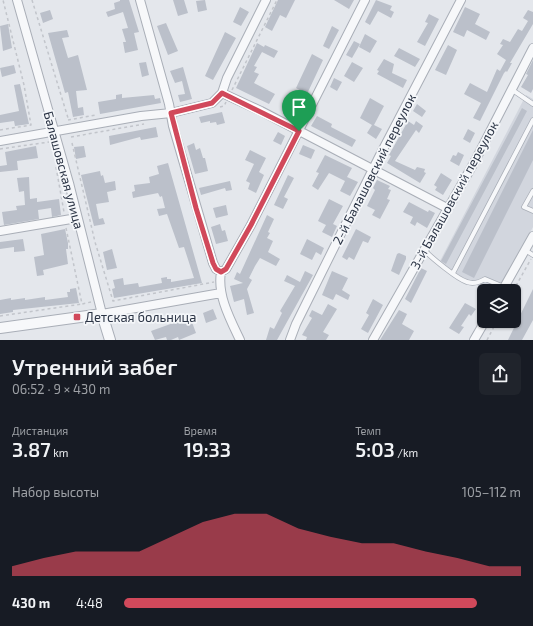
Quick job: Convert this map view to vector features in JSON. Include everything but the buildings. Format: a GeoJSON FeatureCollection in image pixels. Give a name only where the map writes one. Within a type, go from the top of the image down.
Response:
{"type":"FeatureCollection","features":[{"type":"Feature","properties":{"kind":"street","name":"Балашовская улица"},"geometry":{"type":"LineString","coordinates":[[17,0],[55,132],[110,340]]}},
{"type":"Feature","properties":{"kind":"street"},"geometry":{"type":"LineString","coordinates":[[140,0],[187,178],[213,263],[216,269],[221,272]]}},
{"type":"Feature","properties":{"kind":"street"},"geometry":{"type":"LineString","coordinates":[[225,95],[227,78],[266,0]]}},
{"type":"Feature","properties":{"kind":"street"},"geometry":{"type":"LineString","coordinates":[[240,340],[221,293],[219,281],[221,272],[226,269],[251,225],[365,0]]}},
{"type":"Feature","properties":{"kind":"street","name":"2-й Балашовский переулок"},"geometry":{"type":"LineString","coordinates":[[290,340],[296,324],[374,168],[461,0]]}},
{"type":"Feature","properties":{"kind":"street","name":"3-й Балашовский переулок"},"geometry":{"type":"LineString","coordinates":[[373,340],[474,161],[533,48]]}},
{"type":"Feature","properties":{"kind":"street"},"geometry":{"type":"LineString","coordinates":[[0,141],[141,116],[171,113],[212,103],[225,95]]}},
{"type":"Feature","properties":{"kind":"street"},"geometry":{"type":"LineString","coordinates":[[225,95],[374,168],[447,208]]}},
{"type":"Feature","properties":{"kind":"street"},"geometry":{"type":"LineString","coordinates":[[0,231],[77,218]]}},
{"type":"Feature","properties":{"kind":"street"},"geometry":{"type":"LineString","coordinates":[[506,284],[533,236]]}},
{"type":"Feature","properties":{"kind":"street"},"geometry":{"type":"LineString","coordinates":[[0,328],[102,314],[221,293]]}},
{"type":"Feature","properties":{"kind":"street"},"geometry":{"type":"LineString","coordinates":[[474,340],[481,328]]}},
{"type":"Feature","properties":{"kind":"lane"},"geometry":{"type":"LineString","coordinates":[[511,89],[533,104]]}},
{"type":"Feature","properties":{"kind":"lane"},"geometry":{"type":"LineString","coordinates":[[453,273],[533,120]]}},
{"type":"Feature","properties":{"kind":"lane"},"geometry":{"type":"LineString","coordinates":[[533,191],[524,207],[533,211]]}},
{"type":"Feature","properties":{"kind":"lane"},"geometry":{"type":"LineString","coordinates":[[424,250],[433,259],[468,283],[485,279],[494,284]]}},
{"type":"Feature","properties":{"kind":"lane"},"geometry":{"type":"LineString","coordinates":[[525,250],[533,255]]}},
{"type":"Feature","properties":{"kind":"path"},"geometry":{"type":"LineString","coordinates":[[0,130],[31,125],[24,85],[19,69],[4,0]]}},
{"type":"Feature","properties":{"kind":"path"},"geometry":{"type":"LineString","coordinates":[[32,0],[68,118]]}},
{"type":"Feature","properties":{"kind":"path"},"geometry":{"type":"LineString","coordinates":[[217,108],[224,106],[225,95],[277,0]]}},
{"type":"Feature","properties":{"kind":"path"},"geometry":{"type":"LineString","coordinates":[[71,137],[145,124]]}},
{"type":"Feature","properties":{"kind":"path"},"geometry":{"type":"LineString","coordinates":[[72,143],[95,242],[113,301],[219,281]]}},
{"type":"Feature","properties":{"kind":"path"},"geometry":{"type":"LineString","coordinates":[[518,284],[533,255]]}},
{"type":"Feature","properties":{"kind":"path"},"geometry":{"type":"LineString","coordinates":[[0,316],[82,304]]}},
{"type":"Feature","properties":{"kind":"path"},"geometry":{"type":"LineString","coordinates":[[486,340],[493,328]]}},
{"type":"Feature","properties":{"kind":"shaded area"},"geometry":{"type":"Polygon","coordinates":[[[526,95],[533,99],[533,227],[502,284],[477,285],[444,267],[440,261],[526,95]]]}},
{"type":"Feature","properties":{"kind":"place","name":"Детская больница"},"geometry":{"type":"Point","coordinates":[77,317]}},
{"type":"Feature","properties":{"kind":"route"},"geometry":{"type":"LineString","coordinates":[[222,93],[299,131],[251,225],[226,269],[221,272],[218,271],[213,263],[196,208],[173,126],[171,113],[212,103],[217,100],[222,93]]}}]}
